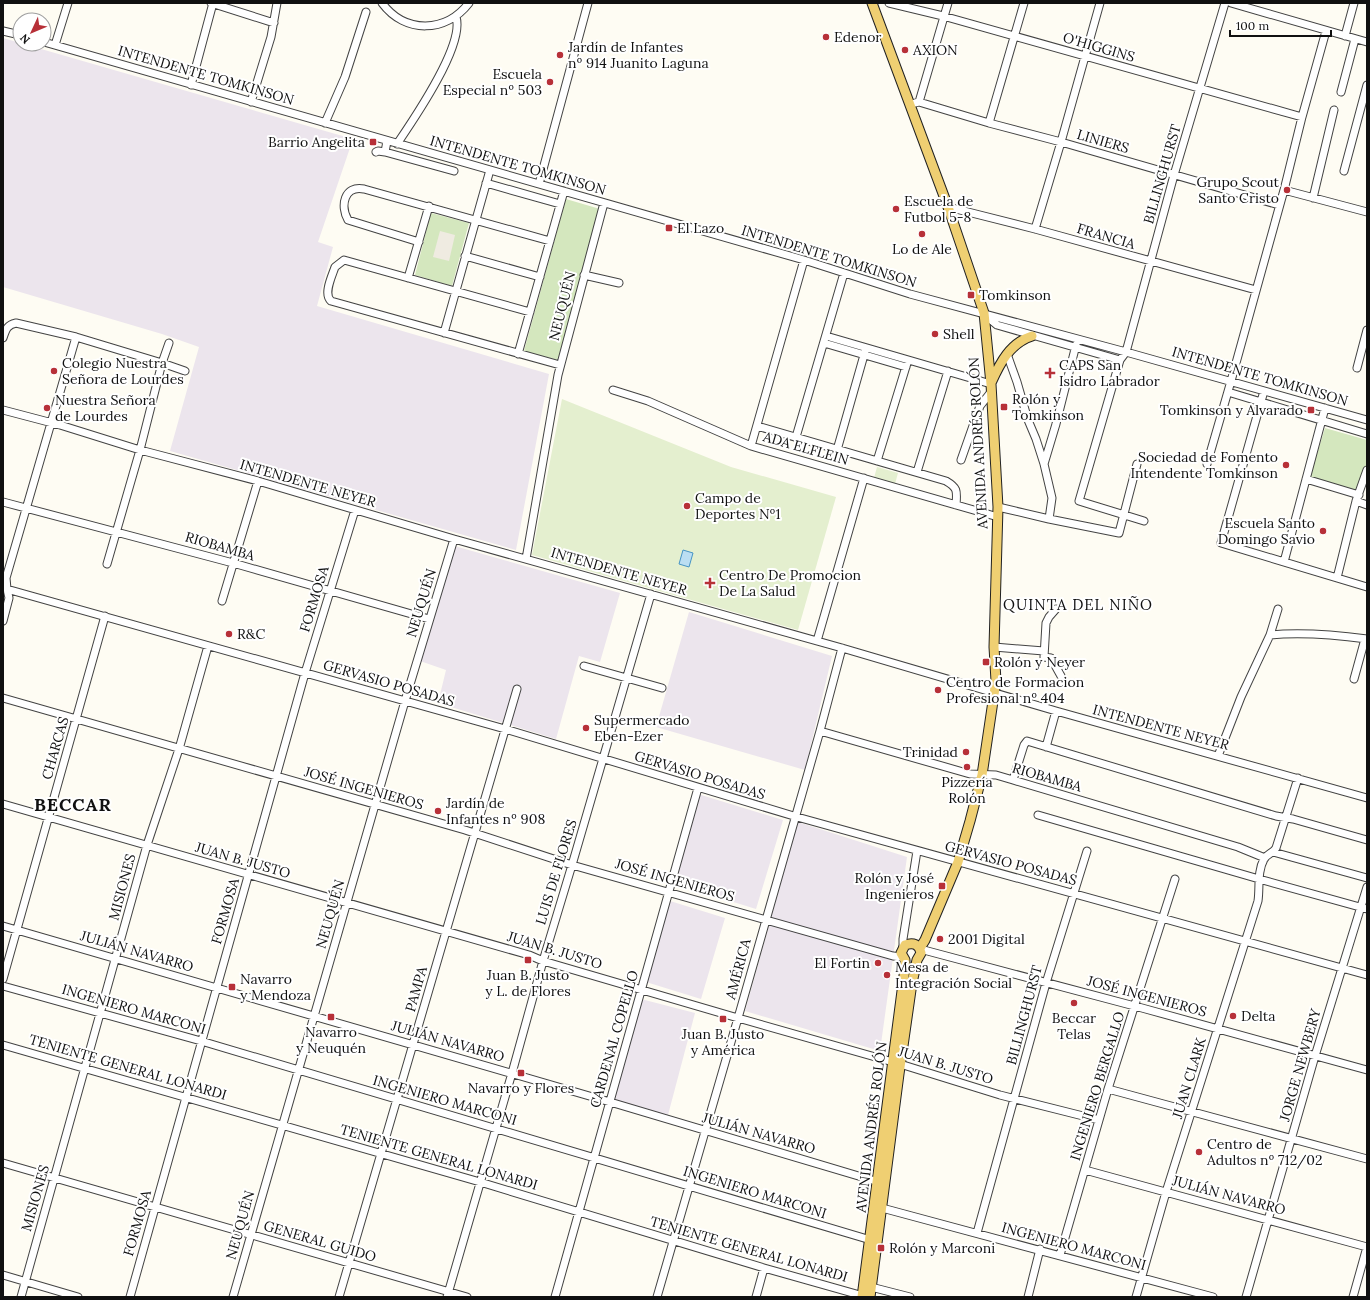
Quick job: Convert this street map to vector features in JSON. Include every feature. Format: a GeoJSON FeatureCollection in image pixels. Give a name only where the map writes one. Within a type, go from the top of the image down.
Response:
{"type":"FeatureCollection","features":[{"type":"Feature","properties":{"kind":"main road","name":"AVENIDA ANDRÉS ROLÓN"},"geometry":{"type":"LineString","coordinates":[[872,3],[948,207],[984,313],[991,388],[998,507],[994,647],[996,682],[982,775],[958,862],[926,939],[918,947]]}},
{"type":"Feature","properties":{"kind":"main road"},"geometry":{"type":"LineString","coordinates":[[991,388],[1000,365],[1007,354],[1022,339],[1032,336]]}},
{"type":"Feature","properties":{"kind":"main road","name":"AVENIDA ANDRÉS ROLÓN"},"geometry":{"type":"LineString","coordinates":[[865,1297],[868,1286],[897,1063],[905,968],[903,955],[905,945],[910,943],[918,947]]}},
{"type":"Feature","properties":{"kind":"main road","name":"AVENIDA ANDRÉS ROLÓN"},"geometry":{"type":"LineString","coordinates":[[897,1063],[912,983],[917,960],[920,957],[918,947]]}},
{"type":"Feature","properties":{"kind":"main road"},"geometry":{"type":"LineString","coordinates":[[903,955],[908,962],[917,960]]}},
{"type":"Feature","properties":{"kind":"main road","name":"AVENIDA ANDRÉS ROLÓN"},"geometry":{"type":"LineString","coordinates":[[874,1241],[882,1208],[882,1183]]}},
{"type":"Feature","properties":{"kind":"street"},"geometry":{"type":"LineString","coordinates":[[55,45],[68,3]]}},
{"type":"Feature","properties":{"kind":"street"},"geometry":{"type":"LineString","coordinates":[[191,85],[212,3],[274,23]]}},
{"type":"Feature","properties":{"kind":"street"},"geometry":{"type":"LineString","coordinates":[[251,102],[274,23],[277,3]]}},
{"type":"Feature","properties":{"kind":"street"},"geometry":{"type":"LineString","coordinates":[[382,3],[393,15],[401,20],[419,26],[438,25],[456,17],[469,3]]}},
{"type":"Feature","properties":{"kind":"street"},"geometry":{"type":"LineString","coordinates":[[539,184],[588,3]]}},
{"type":"Feature","properties":{"kind":"street","name":"O'HIGGINS"},"geometry":{"type":"LineString","coordinates":[[889,3],[943,16],[1302,118]]}},
{"type":"Feature","properties":{"kind":"street"},"geometry":{"type":"LineString","coordinates":[[910,104],[919,102],[948,3]]}},
{"type":"Feature","properties":{"kind":"street"},"geometry":{"type":"LineString","coordinates":[[989,123],[1024,3]]}},
{"type":"Feature","properties":{"kind":"street"},"geometry":{"type":"LineString","coordinates":[[1035,229],[1100,3]]}},
{"type":"Feature","properties":{"kind":"street","name":"BILLINGHURST"},"geometry":{"type":"LineString","coordinates":[[1126,352],[1174,175],[1225,3]]}},
{"type":"Feature","properties":{"kind":"street"},"geometry":{"type":"LineString","coordinates":[[1231,3],[1257,7],[1367,42]]}},
{"type":"Feature","properties":{"kind":"street"},"geometry":{"type":"LineString","coordinates":[[1345,36],[1354,3]]}},
{"type":"Feature","properties":{"kind":"street"},"geometry":{"type":"LineString","coordinates":[[325,123],[347,71],[366,12]]}},
{"type":"Feature","properties":{"kind":"street"},"geometry":{"type":"LineString","coordinates":[[397,144],[425,102],[442,70],[455,39],[458,24],[456,17]]}},
{"type":"Feature","properties":{"kind":"street"},"geometry":{"type":"LineString","coordinates":[[1207,464],[1284,190],[1326,30]]}},
{"type":"Feature","properties":{"kind":"street"},"geometry":{"type":"LineString","coordinates":[[1341,92],[1355,39]]}},
{"type":"Feature","properties":{"kind":"street","name":"INTENDENTE TOMKINSON"},"geometry":{"type":"LineString","coordinates":[[52,44],[804,260],[910,294],[1264,390],[1367,420]]}},
{"type":"Feature","properties":{"kind":"street"},"geometry":{"type":"LineString","coordinates":[[1344,172],[1367,85]]}},
{"type":"Feature","properties":{"kind":"street","name":"LINIERS"},"geometry":{"type":"LineString","coordinates":[[919,102],[1279,205]]}},
{"type":"Feature","properties":{"kind":"street"},"geometry":{"type":"LineString","coordinates":[[1313,198],[1334,110]]}},
{"type":"Feature","properties":{"kind":"street"},"geometry":{"type":"LineString","coordinates":[[385,152],[387,141]]}},
{"type":"Feature","properties":{"kind":"street"},"geometry":{"type":"LineString","coordinates":[[376,152],[385,152],[454,171]]}},
{"type":"Feature","properties":{"kind":"street"},"geometry":{"type":"LineString","coordinates":[[444,333],[490,170]]}},
{"type":"Feature","properties":{"kind":"street"},"geometry":{"type":"LineString","coordinates":[[486,183],[560,204]]}},
{"type":"Feature","properties":{"kind":"street"},"geometry":{"type":"LineString","coordinates":[[419,242],[356,224],[348,220],[345,212],[346,198],[349,191],[358,187],[550,241]]}},
{"type":"Feature","properties":{"kind":"street"},"geometry":{"type":"LineString","coordinates":[[1284,190],[1367,212]]}},
{"type":"Feature","properties":{"kind":"street"},"geometry":{"type":"LineString","coordinates":[[518,354],[564,191]]}},
{"type":"Feature","properties":{"kind":"street","name":"NEUQUÉN"},"geometry":{"type":"LineString","coordinates":[[526,559],[560,366],[604,203]]}},
{"type":"Feature","properties":{"kind":"street"},"geometry":{"type":"LineString","coordinates":[[408,278],[429,206]]}},
{"type":"Feature","properties":{"kind":"street","name":"FRANCIA"},"geometry":{"type":"LineString","coordinates":[[948,207],[1035,229],[1256,290]]}},
{"type":"Feature","properties":{"kind":"street"},"geometry":{"type":"LineString","coordinates":[[465,256],[540,277]]}},
{"type":"Feature","properties":{"kind":"street"},"geometry":{"type":"LineString","coordinates":[[530,312],[344,260],[335,266],[327,294],[331,301],[560,366]]}},
{"type":"Feature","properties":{"kind":"street"},"geometry":{"type":"LineString","coordinates":[[751,446],[804,260]]}},
{"type":"Feature","properties":{"kind":"street"},"geometry":{"type":"LineString","coordinates":[[796,437],[844,273]]}},
{"type":"Feature","properties":{"kind":"street"},"geometry":{"type":"LineString","coordinates":[[584,275],[619,283]]}},
{"type":"Feature","properties":{"kind":"street","name":"INTENDENTE TOMKINSON"},"geometry":{"type":"LineString","coordinates":[[984,313],[997,325],[1120,360]]}},
{"type":"Feature","properties":{"kind":"street"},"geometry":{"type":"LineString","coordinates":[[3,338],[6,329],[10,325],[16,324],[76,337],[185,371]]}},
{"type":"Feature","properties":{"kind":"street"},"geometry":{"type":"LineString","coordinates":[[1357,368],[1367,330]]}},
{"type":"Feature","properties":{"kind":"street"},"geometry":{"type":"LineString","coordinates":[[3,621],[9,598],[5,588],[6,578],[76,337]]}},
{"type":"Feature","properties":{"kind":"street"},"geometry":{"type":"LineString","coordinates":[[824,339],[907,364],[948,371],[991,388],[980,406],[961,460]]}},
{"type":"Feature","properties":{"kind":"street"},"geometry":{"type":"LineString","coordinates":[[1044,464],[1078,339]]}},
{"type":"Feature","properties":{"kind":"street"},"geometry":{"type":"LineString","coordinates":[[107,564],[140,450],[162,363],[169,343]]}},
{"type":"Feature","properties":{"kind":"street"},"geometry":{"type":"LineString","coordinates":[[837,450],[865,351]]}},
{"type":"Feature","properties":{"kind":"street"},"geometry":{"type":"LineString","coordinates":[[1126,352],[1120,360],[1079,501],[1144,521]]}},
{"type":"Feature","properties":{"kind":"street"},"geometry":{"type":"LineString","coordinates":[[1007,354],[1044,464],[1052,498],[1049,519]]}},
{"type":"Feature","properties":{"kind":"street"},"geometry":{"type":"LineString","coordinates":[[877,461],[907,364]]}},
{"type":"Feature","properties":{"kind":"street"},"geometry":{"type":"LineString","coordinates":[[917,472],[948,371]]}},
{"type":"Feature","properties":{"kind":"street","name":"ADA ELFLEIN"},"geometry":{"type":"LineString","coordinates":[[613,390],[648,401],[751,446],[998,517]]}},
{"type":"Feature","properties":{"kind":"street"},"geometry":{"type":"LineString","coordinates":[[1264,390],[1221,543],[1367,587]]}},
{"type":"Feature","properties":{"kind":"street","name":"INTENDENTE TOMKINSON"},"geometry":{"type":"LineString","coordinates":[[1228,392],[1367,434]]}},
{"type":"Feature","properties":{"kind":"street"},"geometry":{"type":"LineString","coordinates":[[1284,562],[1325,408]]}},
{"type":"Feature","properties":{"kind":"street","name":"INTENDENTE NEYER"},"geometry":{"type":"LineString","coordinates":[[3,410],[52,423],[140,450],[258,481],[454,539],[817,640],[1056,711],[1367,798]]}},
{"type":"Feature","properties":{"kind":"street"},"geometry":{"type":"LineString","coordinates":[[757,426],[946,481],[954,485],[957,491],[956,505]]}},
{"type":"Feature","properties":{"kind":"street"},"geometry":{"type":"LineString","coordinates":[[998,507],[1117,534],[1120,532],[1123,514],[1137,464]]}},
{"type":"Feature","properties":{"kind":"street"},"geometry":{"type":"LineString","coordinates":[[1337,578],[1367,470]]}},
{"type":"Feature","properties":{"kind":"street"},"geometry":{"type":"LineString","coordinates":[[817,640],[864,478]]}},
{"type":"Feature","properties":{"kind":"street"},"geometry":{"type":"LineString","coordinates":[[1306,479],[1358,498],[1367,505]]}},
{"type":"Feature","properties":{"kind":"street"},"geometry":{"type":"LineString","coordinates":[[222,601],[258,481]]}},
{"type":"Feature","properties":{"kind":"street","name":"RIOBAMBA"},"geometry":{"type":"LineString","coordinates":[[3,502],[116,531],[429,619]]}},
{"type":"Feature","properties":{"kind":"street","name":"FORMOSA"},"geometry":{"type":"LineString","coordinates":[[130,1297],[305,673],[355,510]]}},
{"type":"Feature","properties":{"kind":"street","name":"NEUQUÉN"},"geometry":{"type":"LineString","coordinates":[[233,1297],[404,701],[454,539]]}},
{"type":"Feature","properties":{"kind":"street","name":"GERVASIO POSADAS"},"geometry":{"type":"LineString","coordinates":[[5,588],[505,729],[603,760],[795,817],[1367,975]]}},
{"type":"Feature","properties":{"kind":"street","name":"LUIS DE FLORES"},"geometry":{"type":"LineString","coordinates":[[448,1294],[543,961],[651,594]]}},
{"type":"Feature","properties":{"kind":"street"},"geometry":{"type":"LineString","coordinates":[[1056,609],[1046,623],[1044,657],[1052,658],[1061,676]]}},
{"type":"Feature","properties":{"kind":"street"},"geometry":{"type":"LineString","coordinates":[[1218,756],[1240,697],[1270,635],[1278,609]]}},
{"type":"Feature","properties":{"kind":"street","name":"CHARCAS"},"geometry":{"type":"LineString","coordinates":[[3,979],[105,616]]}},
{"type":"Feature","properties":{"kind":"street"},"geometry":{"type":"LineString","coordinates":[[1270,635],[1281,634],[1366,639],[1354,679]]}},
{"type":"Feature","properties":{"kind":"street","name":"MISIONES"},"geometry":{"type":"LineString","coordinates":[[20,1297],[147,845],[180,749],[208,646]]}},
{"type":"Feature","properties":{"kind":"street"},"geometry":{"type":"LineString","coordinates":[[994,647],[1044,651]]}},
{"type":"Feature","properties":{"kind":"street","name":"AMÉRICA"},"geometry":{"type":"LineString","coordinates":[[656,1297],[738,1018],[842,648]]}},
{"type":"Feature","properties":{"kind":"street"},"geometry":{"type":"LineString","coordinates":[[584,666],[662,688]]}},
{"type":"Feature","properties":{"kind":"street","name":"PAMPA"},"geometry":{"type":"LineString","coordinates":[[339,1297],[517,689]]}},
{"type":"Feature","properties":{"kind":"street","name":"JOSÉ INGENIEROS"},"geometry":{"type":"LineString","coordinates":[[3,698],[475,833],[572,865],[893,956],[903,955]]}},
{"type":"Feature","properties":{"kind":"street"},"geometry":{"type":"LineString","coordinates":[[1046,747],[1056,711]]}},
{"type":"Feature","properties":{"kind":"street","name":"RIOBAMBA"},"geometry":{"type":"LineString","coordinates":[[820,730],[970,774],[996,775],[1238,847],[1265,858]]}},
{"type":"Feature","properties":{"kind":"street"},"geometry":{"type":"LineString","coordinates":[[1013,780],[1024,745],[1027,741],[1276,816],[1293,819],[1367,840]]}},
{"type":"Feature","properties":{"kind":"street"},"geometry":{"type":"LineString","coordinates":[[1265,858],[1276,848],[1298,778]]}},
{"type":"Feature","properties":{"kind":"street","name":"CARDENAL COPELLO"},"geometry":{"type":"LineString","coordinates":[[555,1297],[698,788]]}},
{"type":"Feature","properties":{"kind":"street","name":"JUAN B. JUSTO"},"geometry":{"type":"LineString","coordinates":[[3,804],[529,955],[543,961],[1015,1098],[1099,1120]]}},
{"type":"Feature","properties":{"kind":"street"},"geometry":{"type":"LineString","coordinates":[[1038,815],[1364,908]]}},
{"type":"Feature","properties":{"kind":"street"},"geometry":{"type":"LineString","coordinates":[[903,955],[903,939],[917,851]]}},
{"type":"Feature","properties":{"kind":"street","name":"BILLINGHURST"},"geometry":{"type":"LineString","coordinates":[[977,1233],[1046,983],[1086,851]]}},
{"type":"Feature","properties":{"kind":"street"},"geometry":{"type":"LineString","coordinates":[[1273,852],[1367,878]]}},
{"type":"Feature","properties":{"kind":"street","name":"JUAN CLARK"},"geometry":{"type":"LineString","coordinates":[[1136,1297],[1166,1192],[1244,941],[1258,901],[1259,879],[1265,858]]}},
{"type":"Feature","properties":{"kind":"street","name":"INGENIERO BERGALLO"},"geometry":{"type":"LineString","coordinates":[[1060,1255],[1108,1089],[1175,879]]}},
{"type":"Feature","properties":{"kind":"street","name":"JORGE NEWBERY"},"geometry":{"type":"LineString","coordinates":[[1246,1297],[1342,968],[1364,908],[1367,887]]}},
{"type":"Feature","properties":{"kind":"street","name":"JULIÁN NAVARRO"},"geometry":{"type":"LineString","coordinates":[[3,926],[512,1073],[882,1183]]}},
{"type":"Feature","properties":{"kind":"street","name":"JOSÉ INGENIEROS"},"geometry":{"type":"LineString","coordinates":[[918,947],[1367,1070]]}},
{"type":"Feature","properties":{"kind":"street","name":"INGENIERO MARCONI"},"geometry":{"type":"LineString","coordinates":[[3,986],[298,1070],[874,1241]]}},
{"type":"Feature","properties":{"kind":"street","name":"TENIENTE GENERAL LONARDI"},"geometry":{"type":"LineString","coordinates":[[3,1045],[480,1182],[673,1241],[865,1297]]}},
{"type":"Feature","properties":{"kind":"street"},"geometry":{"type":"LineString","coordinates":[[1108,1089],[1367,1159]]}},
{"type":"Feature","properties":{"kind":"street","name":"GENERAL GUIDO"},"geometry":{"type":"LineString","coordinates":[[3,1163],[251,1234],[448,1294],[467,1297]]}},
{"type":"Feature","properties":{"kind":"street","name":"JULIÁN NAVARRO"},"geometry":{"type":"LineString","coordinates":[[1085,1170],[1367,1247]]}},
{"type":"Feature","properties":{"kind":"street","name":"INGENIERO MARCONI"},"geometry":{"type":"LineString","coordinates":[[882,1208],[1040,1249],[1213,1297]]}},
{"type":"Feature","properties":{"kind":"street"},"geometry":{"type":"LineString","coordinates":[[1353,1297],[1367,1247]]}},
{"type":"Feature","properties":{"kind":"street"},"geometry":{"type":"LineString","coordinates":[[1028,1297],[1040,1249]]}},
{"type":"Feature","properties":{"kind":"street"},"geometry":{"type":"LineString","coordinates":[[756,1297],[764,1268]]}},
{"type":"Feature","properties":{"kind":"street"},"geometry":{"type":"LineString","coordinates":[[3,1275],[78,1297]]}},
{"type":"Feature","properties":{"kind":"street"},"geometry":{"type":"LineString","coordinates":[[868,1286],[910,1297]]}},
{"type":"Feature","properties":{"kind":"shaded area"},"geometry":{"type":"Polygon","coordinates":[[[3,38],[12,41],[12,52],[52,52],[353,139],[318,242],[333,247],[317,306],[549,374],[516,550],[170,451],[199,347],[162,334],[3,287],[3,38]]]}},
{"type":"Feature","properties":{"kind":"shaded area"},"geometry":{"type":"Polygon","coordinates":[[[440,231],[455,235],[449,261],[433,257],[440,231]]]}},
{"type":"Feature","properties":{"kind":"shaded area"},"geometry":{"type":"Polygon","coordinates":[[[451,545],[620,593],[600,662],[579,656],[556,739],[438,703],[446,670],[420,661],[451,545]]]}},
{"type":"Feature","properties":{"kind":"shaded area"},"geometry":{"type":"Polygon","coordinates":[[[689,612],[832,656],[805,770],[656,727],[689,612]]]}},
{"type":"Feature","properties":{"kind":"shaded area"},"geometry":{"type":"Polygon","coordinates":[[[698,794],[783,820],[756,909],[672,883],[698,794]]]}},
{"type":"Feature","properties":{"kind":"shaded area"},"geometry":{"type":"Polygon","coordinates":[[[798,822],[907,857],[880,1051],[745,1011],[798,822]]]}},
{"type":"Feature","properties":{"kind":"shaded area"},"geometry":{"type":"Polygon","coordinates":[[[670,901],[725,918],[701,999],[646,982],[670,901]]]}},
{"type":"Feature","properties":{"kind":"shaded area"},"geometry":{"type":"Polygon","coordinates":[[[641,999],[695,1013],[668,1115],[614,1100],[641,999]]]}},
{"type":"Feature","properties":{"kind":"green space"},"geometry":{"type":"Polygon","coordinates":[[[566,199],[600,209],[558,360],[524,351],[566,199]]]}},
{"type":"Feature","properties":{"kind":"green space"},"geometry":{"type":"Polygon","coordinates":[[[431,213],[469,223],[452,286],[415,275],[431,213]]]}},
{"type":"Feature","properties":{"kind":"green space","name":"Campo de Deportes Nº1"},"geometry":{"type":"Polygon","coordinates":[[[562,399],[731,467],[836,497],[798,630],[532,555],[562,399]]]}},
{"type":"Feature","properties":{"kind":"green space"},"geometry":{"type":"Polygon","coordinates":[[[1325,428],[1367,440],[1367,466],[1358,498],[1308,483],[1325,428]]]}},
{"type":"Feature","properties":{"kind":"green space"},"geometry":{"type":"Polygon","coordinates":[[[877,467],[898,473],[895,484],[874,478],[877,467]]]}},
{"type":"Feature","properties":{"kind":"water"},"geometry":{"type":"Polygon","coordinates":[[[683,550],[693,553],[689,567],[679,564],[683,550]]]}},
{"type":"Feature","properties":{"kind":"place","name":"Edenor"},"geometry":{"type":"Point","coordinates":[826,37]}},
{"type":"Feature","properties":{"kind":"place","name":"AXION"},"geometry":{"type":"Point","coordinates":[905,50]}},
{"type":"Feature","properties":{"kind":"place","name":"Jardín de Infantes nº 914 Juanito Laguna"},"geometry":{"type":"Point","coordinates":[560,55]}},
{"type":"Feature","properties":{"kind":"place","name":"Escuela Especial nº 503"},"geometry":{"type":"Point","coordinates":[550,82]}},
{"type":"Feature","properties":{"kind":"place","name":"Barrio Angelita"},"geometry":{"type":"Point","coordinates":[373,142]}},
{"type":"Feature","properties":{"kind":"place","name":"Grupo Scout Santo Cristo"},"geometry":{"type":"Point","coordinates":[1287,190]}},
{"type":"Feature","properties":{"kind":"place","name":"Escuela de Futbol 5-8"},"geometry":{"type":"Point","coordinates":[896,209]}},
{"type":"Feature","properties":{"kind":"place","name":"El Lazo"},"geometry":{"type":"Point","coordinates":[669,228]}},
{"type":"Feature","properties":{"kind":"place","name":"Lo de Ale"},"geometry":{"type":"Point","coordinates":[922,234]}},
{"type":"Feature","properties":{"kind":"place","name":"Tomkinson"},"geometry":{"type":"Point","coordinates":[971,295]}},
{"type":"Feature","properties":{"kind":"place","name":"Shell"},"geometry":{"type":"Point","coordinates":[935,334]}},
{"type":"Feature","properties":{"kind":"place","name":"Colegio Nuestra Señora de Lourdes"},"geometry":{"type":"Point","coordinates":[54,371]}},
{"type":"Feature","properties":{"kind":"place","name":"CAPS San Isidro Labrador"},"geometry":{"type":"Point","coordinates":[1050,373]}},
{"type":"Feature","properties":{"kind":"place","name":"Rolón y Tomkinson"},"geometry":{"type":"Point","coordinates":[1004,407]}},
{"type":"Feature","properties":{"kind":"place","name":"Nuestra Señora de Lourdes"},"geometry":{"type":"Point","coordinates":[47,408]}},
{"type":"Feature","properties":{"kind":"place","name":"Tomkinson y Alvarado"},"geometry":{"type":"Point","coordinates":[1311,410]}},
{"type":"Feature","properties":{"kind":"place","name":"Sociedad de Fomento Intendente Tomkinson"},"geometry":{"type":"Point","coordinates":[1286,465]}},
{"type":"Feature","properties":{"kind":"place","name":"Campo de Deportes Nº1"},"geometry":{"type":"Point","coordinates":[687,506]}},
{"type":"Feature","properties":{"kind":"place","name":"Escuela Santo Domingo Savio"},"geometry":{"type":"Point","coordinates":[1323,531]}},
{"type":"Feature","properties":{"kind":"place","name":"Centro De Promocion De La Salud"},"geometry":{"type":"Point","coordinates":[710,583]}},
{"type":"Feature","properties":{"kind":"place","name":"R&C"},"geometry":{"type":"Point","coordinates":[229,634]}},
{"type":"Feature","properties":{"kind":"place","name":"Rolón y Neyer"},"geometry":{"type":"Point","coordinates":[986,662]}},
{"type":"Feature","properties":{"kind":"place","name":"Centro de Formacion Profesional nº 404"},"geometry":{"type":"Point","coordinates":[938,690]}},
{"type":"Feature","properties":{"kind":"place","name":"Supermercado Eben-Ezer"},"geometry":{"type":"Point","coordinates":[586,728]}},
{"type":"Feature","properties":{"kind":"place","name":"Trinidad"},"geometry":{"type":"Point","coordinates":[966,752]}},
{"type":"Feature","properties":{"kind":"place","name":"Pizzería Rolón"},"geometry":{"type":"Point","coordinates":[967,767]}},
{"type":"Feature","properties":{"kind":"place","name":"Jardín de Infantes nº 908"},"geometry":{"type":"Point","coordinates":[438,811]}},
{"type":"Feature","properties":{"kind":"place","name":"Rolón y José Ingenieros"},"geometry":{"type":"Point","coordinates":[942,886]}},
{"type":"Feature","properties":{"kind":"place","name":"2001 Digital"},"geometry":{"type":"Point","coordinates":[940,939]}},
{"type":"Feature","properties":{"kind":"place","name":"Juan B. Justo y L. de Flores"},"geometry":{"type":"Point","coordinates":[528,960]}},
{"type":"Feature","properties":{"kind":"place","name":"El Fortin"},"geometry":{"type":"Point","coordinates":[878,963]}},
{"type":"Feature","properties":{"kind":"place","name":"Mesa de Integración Social"},"geometry":{"type":"Point","coordinates":[887,975]}},
{"type":"Feature","properties":{"kind":"place","name":"Navarro y Mendoza"},"geometry":{"type":"Point","coordinates":[232,987]}},
{"type":"Feature","properties":{"kind":"place","name":"Beccar Telas"},"geometry":{"type":"Point","coordinates":[1074,1003]}},
{"type":"Feature","properties":{"kind":"place","name":"Delta"},"geometry":{"type":"Point","coordinates":[1233,1016]}},
{"type":"Feature","properties":{"kind":"place","name":"Navarro y Neuquén"},"geometry":{"type":"Point","coordinates":[331,1017]}},
{"type":"Feature","properties":{"kind":"place","name":"Juan B. Justo y América"},"geometry":{"type":"Point","coordinates":[723,1019]}},
{"type":"Feature","properties":{"kind":"place","name":"Navarro y Flores"},"geometry":{"type":"Point","coordinates":[521,1073]}},
{"type":"Feature","properties":{"kind":"place","name":"Centro de Adultos nº 712/02"},"geometry":{"type":"Point","coordinates":[1199,1152]}},
{"type":"Feature","properties":{"kind":"place","name":"Rolón y Marconi"},"geometry":{"type":"Point","coordinates":[881,1248]}},
{"type":"Feature","properties":{"kind":"district","name":"QUINTA DEL NIÑO"},"geometry":{"type":"Point","coordinates":[1078,604]}},
{"type":"Feature","properties":{"kind":"district","name":"BECCAR"},"geometry":{"type":"Point","coordinates":[73,804]}}]}
